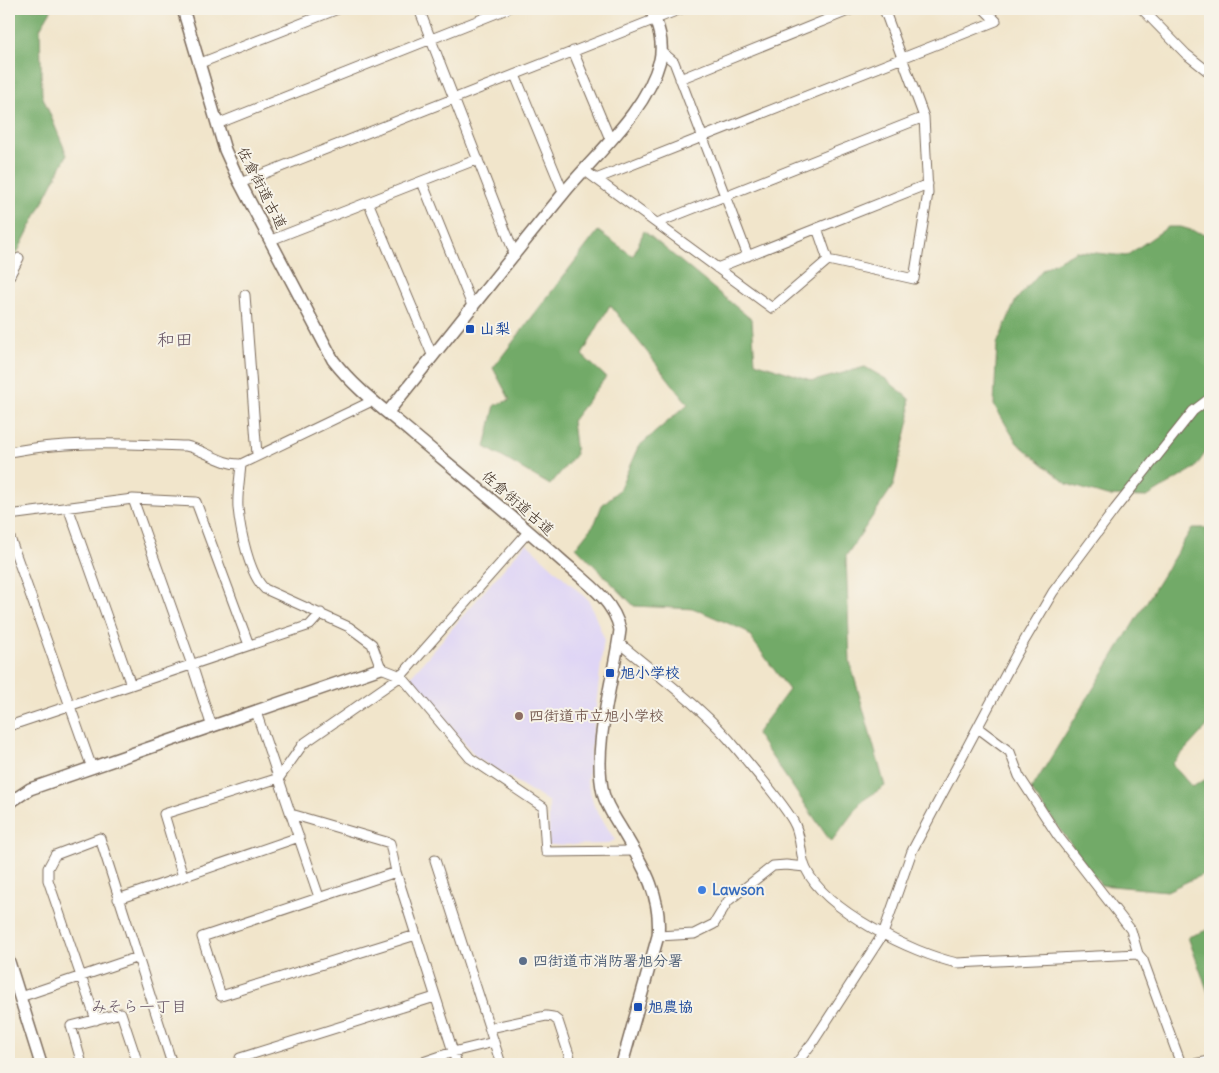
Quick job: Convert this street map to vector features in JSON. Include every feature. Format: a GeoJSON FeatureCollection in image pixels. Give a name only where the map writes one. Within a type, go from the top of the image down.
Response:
{"type":"FeatureCollection","features":[{"type":"Feature","properties":{"kind":"street","name":"佐倉街道古道"},"geometry":{"type":"LineString","coordinates":[[183,9],[225,150],[240,184],[333,360],[344,374],[372,400],[529,531],[611,607],[617,616],[620,630],[601,746],[600,782],[610,811],[634,851],[654,892],[659,920],[658,936],[622,1064]]}},
{"type":"Feature","properties":{"kind":"street"},"geometry":{"type":"LineString","coordinates":[[198,64],[338,9]]}},
{"type":"Feature","properties":{"kind":"street"},"geometry":{"type":"LineString","coordinates":[[419,9],[515,255]]}},
{"type":"Feature","properties":{"kind":"street"},"geometry":{"type":"LineString","coordinates":[[217,124],[507,9]]}},
{"type":"Feature","properties":{"kind":"street"},"geometry":{"type":"LineString","coordinates":[[240,184],[574,51],[653,14],[681,9]]}},
{"type":"Feature","properties":{"kind":"street"},"geometry":{"type":"LineString","coordinates":[[680,79],[853,9]]}},
{"type":"Feature","properties":{"kind":"street"},"geometry":{"type":"LineString","coordinates":[[828,260],[914,279],[928,193],[924,116],[884,9]]}},
{"type":"Feature","properties":{"kind":"street"},"geometry":{"type":"LineString","coordinates":[[596,179],[996,21],[984,9]]}},
{"type":"Feature","properties":{"kind":"street"},"geometry":{"type":"LineString","coordinates":[[1142,9],[1186,54],[1210,73]]}},
{"type":"Feature","properties":{"kind":"street"},"geometry":{"type":"LineString","coordinates":[[388,412],[644,96],[660,60],[662,36],[653,14]]}},
{"type":"Feature","properties":{"kind":"street"},"geometry":{"type":"LineString","coordinates":[[661,50],[674,62],[748,256]]}},
{"type":"Feature","properties":{"kind":"street"},"geometry":{"type":"LineString","coordinates":[[574,51],[610,139]]}},
{"type":"Feature","properties":{"kind":"street"},"geometry":{"type":"LineString","coordinates":[[514,75],[564,194]]}},
{"type":"Feature","properties":{"kind":"street"},"geometry":{"type":"LineString","coordinates":[[657,223],[924,116]]}},
{"type":"Feature","properties":{"kind":"street"},"geometry":{"type":"LineString","coordinates":[[271,240],[369,204],[478,159]]}},
{"type":"Feature","properties":{"kind":"street"},"geometry":{"type":"LineString","coordinates":[[584,170],[772,308],[828,260]]}},
{"type":"Feature","properties":{"kind":"street"},"geometry":{"type":"LineString","coordinates":[[422,182],[473,308]]}},
{"type":"Feature","properties":{"kind":"street"},"geometry":{"type":"LineString","coordinates":[[717,268],[928,184]]}},
{"type":"Feature","properties":{"kind":"street"},"geometry":{"type":"LineString","coordinates":[[369,204],[433,357]]}},
{"type":"Feature","properties":{"kind":"street"},"geometry":{"type":"LineString","coordinates":[[817,228],[828,260]]}},
{"type":"Feature","properties":{"kind":"street"},"geometry":{"type":"LineString","coordinates":[[9,277],[18,258]]}},
{"type":"Feature","properties":{"kind":"street"},"geometry":{"type":"LineString","coordinates":[[245,295],[257,455]]}},
{"type":"Feature","properties":{"kind":"street"},"geometry":{"type":"LineString","coordinates":[[796,1064],[813,1042],[883,934],[912,851],[1016,655],[1053,592],[1115,509],[1193,411],[1210,398]]}},
{"type":"Feature","properties":{"kind":"street"},"geometry":{"type":"LineString","coordinates":[[9,452],[47,445],[77,443],[186,446],[201,450],[232,464],[241,464],[372,400]]}},
{"type":"Feature","properties":{"kind":"street"},"geometry":{"type":"LineString","coordinates":[[241,464],[238,506],[243,536],[258,582],[265,588],[321,612],[349,627],[372,644],[381,668]]}},
{"type":"Feature","properties":{"kind":"street"},"geometry":{"type":"LineString","coordinates":[[9,515],[133,499],[196,502],[249,645]]}},
{"type":"Feature","properties":{"kind":"street"},"geometry":{"type":"LineString","coordinates":[[133,499],[212,727]]}},
{"type":"Feature","properties":{"kind":"street"},"geometry":{"type":"LineString","coordinates":[[68,507],[131,686]]}},
{"type":"Feature","properties":{"kind":"street"},"geometry":{"type":"LineString","coordinates":[[183,877],[164,814],[279,778],[303,744],[402,676],[529,531]]}},
{"type":"Feature","properties":{"kind":"street"},"geometry":{"type":"LineString","coordinates":[[9,535],[92,768]]}},
{"type":"Feature","properties":{"kind":"street"},"geometry":{"type":"LineString","coordinates":[[9,726],[310,625],[321,612]]}},
{"type":"Feature","properties":{"kind":"street"},"geometry":{"type":"LineString","coordinates":[[618,642],[700,711],[735,746],[794,822],[805,867],[814,883],[833,903],[883,934],[933,956],[957,963],[1138,954]]}},
{"type":"Feature","properties":{"kind":"street"},"geometry":{"type":"LineString","coordinates":[[9,803],[30,789],[381,668],[402,676],[470,758],[543,807],[546,852],[634,851]]}},
{"type":"Feature","properties":{"kind":"street"},"geometry":{"type":"LineString","coordinates":[[256,712],[319,897]]}},
{"type":"Feature","properties":{"kind":"street"},"geometry":{"type":"LineString","coordinates":[[978,728],[1010,752],[1019,776],[1058,836],[1131,930],[1138,954],[1143,960],[1182,1064]]}},
{"type":"Feature","properties":{"kind":"street"},"geometry":{"type":"LineString","coordinates":[[291,814],[390,843],[396,872],[457,1064]]}},
{"type":"Feature","properties":{"kind":"street"},"geometry":{"type":"LineString","coordinates":[[118,899],[299,837]]}},
{"type":"Feature","properties":{"kind":"street"},"geometry":{"type":"LineString","coordinates":[[96,1020],[48,880],[48,868],[55,854],[100,838],[172,1064]]}},
{"type":"Feature","properties":{"kind":"street"},"geometry":{"type":"LineString","coordinates":[[435,860],[501,1064]]}},
{"type":"Feature","properties":{"kind":"street"},"geometry":{"type":"LineString","coordinates":[[658,936],[694,934],[714,924],[728,901],[773,866],[786,864],[805,867]]}},
{"type":"Feature","properties":{"kind":"street"},"geometry":{"type":"LineString","coordinates":[[396,872],[202,937],[221,996],[416,935]]}},
{"type":"Feature","properties":{"kind":"street"},"geometry":{"type":"LineString","coordinates":[[20,997],[138,957]]}},
{"type":"Feature","properties":{"kind":"street"},"geometry":{"type":"LineString","coordinates":[[9,965],[41,1064]]}},
{"type":"Feature","properties":{"kind":"street"},"geometry":{"type":"LineString","coordinates":[[243,1064],[240,1058],[435,997]]}},
{"type":"Feature","properties":{"kind":"street"},"geometry":{"type":"LineString","coordinates":[[82,1064],[71,1026],[121,1013],[138,1064]]}},
{"type":"Feature","properties":{"kind":"street"},"geometry":{"type":"LineString","coordinates":[[490,1028],[553,1016],[558,1021],[572,1064]]}},
{"type":"Feature","properties":{"kind":"street"},"geometry":{"type":"LineString","coordinates":[[417,1064],[453,1052],[494,1042]]}},
{"type":"Feature","properties":{"kind":"street"},"geometry":{"type":"LineString","coordinates":[[1194,1064],[1210,1061]]}},
{"type":"Feature","properties":{"kind":"shaded area","name":"四街道市立旭小学校"},"geometry":{"type":"Polygon","coordinates":[[[526,543],[589,601],[604,638],[587,782],[594,806],[615,840],[607,844],[549,845],[549,802],[476,757],[411,676],[526,543]]]}},
{"type":"Feature","properties":{"kind":"green space"},"geometry":{"type":"Polygon","coordinates":[[[9,9],[52,9],[40,29],[42,95],[67,155],[12,263],[9,263],[9,9]]]}},
{"type":"Feature","properties":{"kind":"green space"},"geometry":{"type":"Polygon","coordinates":[[[1168,227],[1181,227],[1210,236],[1210,446],[1195,468],[1147,497],[1107,496],[1067,484],[1017,443],[994,405],[997,344],[1016,300],[1043,269],[1076,251],[1126,256],[1168,227]]]}},
{"type":"Feature","properties":{"kind":"green space"},"geometry":{"type":"Polygon","coordinates":[[[598,231],[633,256],[644,231],[752,320],[755,362],[814,381],[865,367],[886,379],[909,399],[910,416],[893,486],[846,556],[850,662],[885,786],[862,801],[831,842],[756,734],[789,690],[746,631],[695,609],[634,606],[576,547],[595,523],[602,505],[619,490],[638,447],[688,404],[610,305],[582,355],[606,377],[572,421],[576,454],[550,485],[485,447],[495,405],[510,400],[493,368],[598,231]]]}},
{"type":"Feature","properties":{"kind":"green space"},"geometry":{"type":"Polygon","coordinates":[[[1192,528],[1210,528],[1210,723],[1172,764],[1192,787],[1210,777],[1210,871],[1167,891],[1101,885],[1031,790],[1192,528]]]}},
{"type":"Feature","properties":{"kind":"green space"},"geometry":{"type":"Polygon","coordinates":[[[1210,929],[1210,998],[1188,937],[1210,929]]]}},
{"type":"Feature","properties":{"kind":"place","name":"山梨"},"geometry":{"type":"Point","coordinates":[470,329]}},
{"type":"Feature","properties":{"kind":"place","name":"旭小学校"},"geometry":{"type":"Point","coordinates":[610,673]}},
{"type":"Feature","properties":{"kind":"place","name":"四街道市立旭小学校"},"geometry":{"type":"Point","coordinates":[519,716]}},
{"type":"Feature","properties":{"kind":"place","name":"Lawson"},"geometry":{"type":"Point","coordinates":[702,890]}},
{"type":"Feature","properties":{"kind":"place","name":"四街道市消防署旭分署"},"geometry":{"type":"Point","coordinates":[523,961]}},
{"type":"Feature","properties":{"kind":"place","name":"旭農協"},"geometry":{"type":"Point","coordinates":[638,1007]}},
{"type":"Feature","properties":{"kind":"district","name":"和田"},"geometry":{"type":"Point","coordinates":[175,340]}},
{"type":"Feature","properties":{"kind":"district","name":"みそら一丁目"},"geometry":{"type":"Point","coordinates":[139,1006]}}]}
